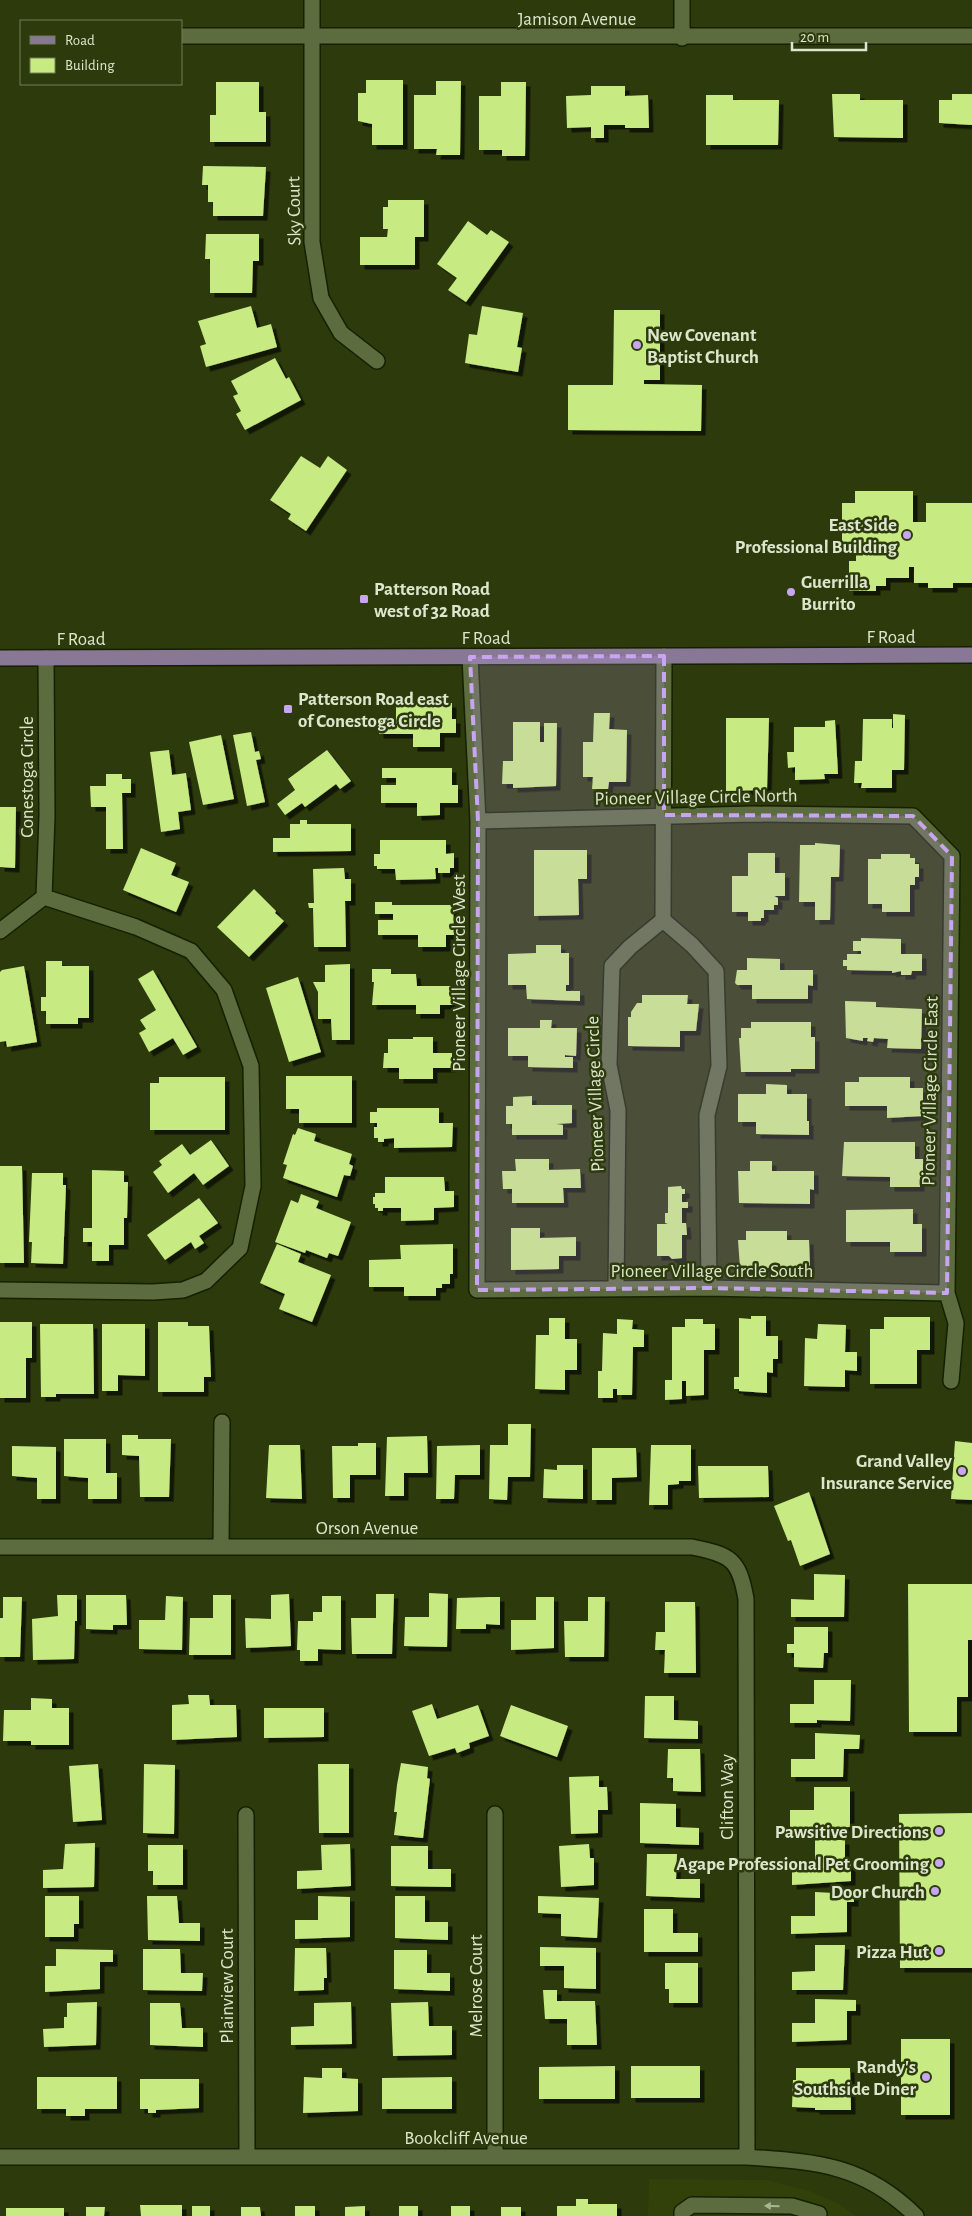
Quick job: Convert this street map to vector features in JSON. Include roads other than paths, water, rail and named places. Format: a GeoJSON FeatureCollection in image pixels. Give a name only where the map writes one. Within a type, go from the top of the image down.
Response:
{"type":"FeatureCollection","features":[{"type":"Feature","properties":{"kind":"main road","name":"F Road"},"geometry":{"type":"LineString","coordinates":[[0,658],[972,655]]}},
{"type":"Feature","properties":{"kind":"street","name":"Sky Court"},"geometry":{"type":"LineString","coordinates":[[312,0],[312,242],[321,298],[341,333],[377,361]]}},
{"type":"Feature","properties":{"kind":"street"},"geometry":{"type":"LineString","coordinates":[[682,0],[682,38]]}},
{"type":"Feature","properties":{"kind":"street","name":"Jamison Avenue"},"geometry":{"type":"LineString","coordinates":[[182,36],[682,38],[972,36]]}},
{"type":"Feature","properties":{"kind":"street"},"geometry":{"type":"LineString","coordinates":[[664,656],[663,920],[692,944],[716,971],[719,1066],[708,1115],[709,1288]]}},
{"type":"Feature","properties":{"kind":"street","name":"Pioneer Village Circle West"},"geometry":{"type":"LineString","coordinates":[[470,657],[478,822],[477,1290]]}},
{"type":"Feature","properties":{"kind":"street","name":"Conestoga Circle"},"geometry":{"type":"LineString","coordinates":[[44,897],[47,816],[46,658]]}},
{"type":"Feature","properties":{"kind":"street","name":"Pioneer Village Circle North"},"geometry":{"type":"LineString","coordinates":[[478,822],[664,815],[913,816]]}},
{"type":"Feature","properties":{"kind":"street","name":"Pioneer Village Circle East"},"geometry":{"type":"LineString","coordinates":[[913,816],[952,856],[947,1293],[956,1323],[951,1381]]}},
{"type":"Feature","properties":{"kind":"street"},"geometry":{"type":"LineString","coordinates":[[0,931],[44,897],[136,927],[191,951],[224,990],[251,1066],[253,1186],[240,1248],[206,1281],[183,1290],[153,1292],[0,1290]]}},
{"type":"Feature","properties":{"kind":"street","name":"Pioneer Village Circle"},"geometry":{"type":"LineString","coordinates":[[616,1289],[618,1110],[609,1065],[612,966],[630,947],[663,920]]}},
{"type":"Feature","properties":{"kind":"street","name":"Pioneer Village Circle South"},"geometry":{"type":"LineString","coordinates":[[477,1290],[709,1288],[947,1293]]}},
{"type":"Feature","properties":{"kind":"street"},"geometry":{"type":"LineString","coordinates":[[221,1548],[222,1422]]}},
{"type":"Feature","properties":{"kind":"street","name":"Orson Avenue"},"geometry":{"type":"LineString","coordinates":[[0,1547],[692,1547],[713,1551],[732,1560]]}},
{"type":"Feature","properties":{"kind":"street","name":"Clifton Way"},"geometry":{"type":"LineString","coordinates":[[732,1560],[742,1576],[746,1599],[747,2156]]}},
{"type":"Feature","properties":{"kind":"street","name":"Melrose Court"},"geometry":{"type":"LineString","coordinates":[[495,1814],[495,2157]]}},
{"type":"Feature","properties":{"kind":"street","name":"Plainview Court"},"geometry":{"type":"LineString","coordinates":[[246,1815],[247,2157]]}},
{"type":"Feature","properties":{"kind":"street","name":"Bookcliff Avenue"},"geometry":{"type":"LineString","coordinates":[[0,2156],[747,2156],[805,2161],[853,2173],[890,2193],[916,2216]]}},
{"type":"Feature","properties":{"kind":"street"},"geometry":{"type":"LineString","coordinates":[[689,2212],[792,2206],[819,2214]]}},
{"type":"Feature","properties":{"kind":"place","name":"New Covenant Baptist Church"},"geometry":{"type":"Point","coordinates":[637,345]}},
{"type":"Feature","properties":{"kind":"place","name":"East Side Professional Building"},"geometry":{"type":"Point","coordinates":[907,535]}},
{"type":"Feature","properties":{"kind":"place","name":"Guerrilla Burrito"},"geometry":{"type":"Point","coordinates":[791,592]}},
{"type":"Feature","properties":{"kind":"place","name":"Patterson Road west of 32 Road"},"geometry":{"type":"Point","coordinates":[364,599]}},
{"type":"Feature","properties":{"kind":"place","name":"Patterson Road east of Conestoga Circle"},"geometry":{"type":"Point","coordinates":[288,709]}},
{"type":"Feature","properties":{"kind":"place","name":"Grand Valley Insurance Service"},"geometry":{"type":"Point","coordinates":[962,1471]}},
{"type":"Feature","properties":{"kind":"place","name":"Pawsitive Directions"},"geometry":{"type":"Point","coordinates":[939,1831]}},
{"type":"Feature","properties":{"kind":"place","name":"Agape Professional Pet Grooming"},"geometry":{"type":"Point","coordinates":[939,1863]}},
{"type":"Feature","properties":{"kind":"place","name":"Door Church"},"geometry":{"type":"Point","coordinates":[935,1891]}},
{"type":"Feature","properties":{"kind":"place","name":"Pizza Hut"},"geometry":{"type":"Point","coordinates":[939,1951]}},
{"type":"Feature","properties":{"kind":"place","name":"Randy's Southside Diner"},"geometry":{"type":"Point","coordinates":[926,2077]}}]}
